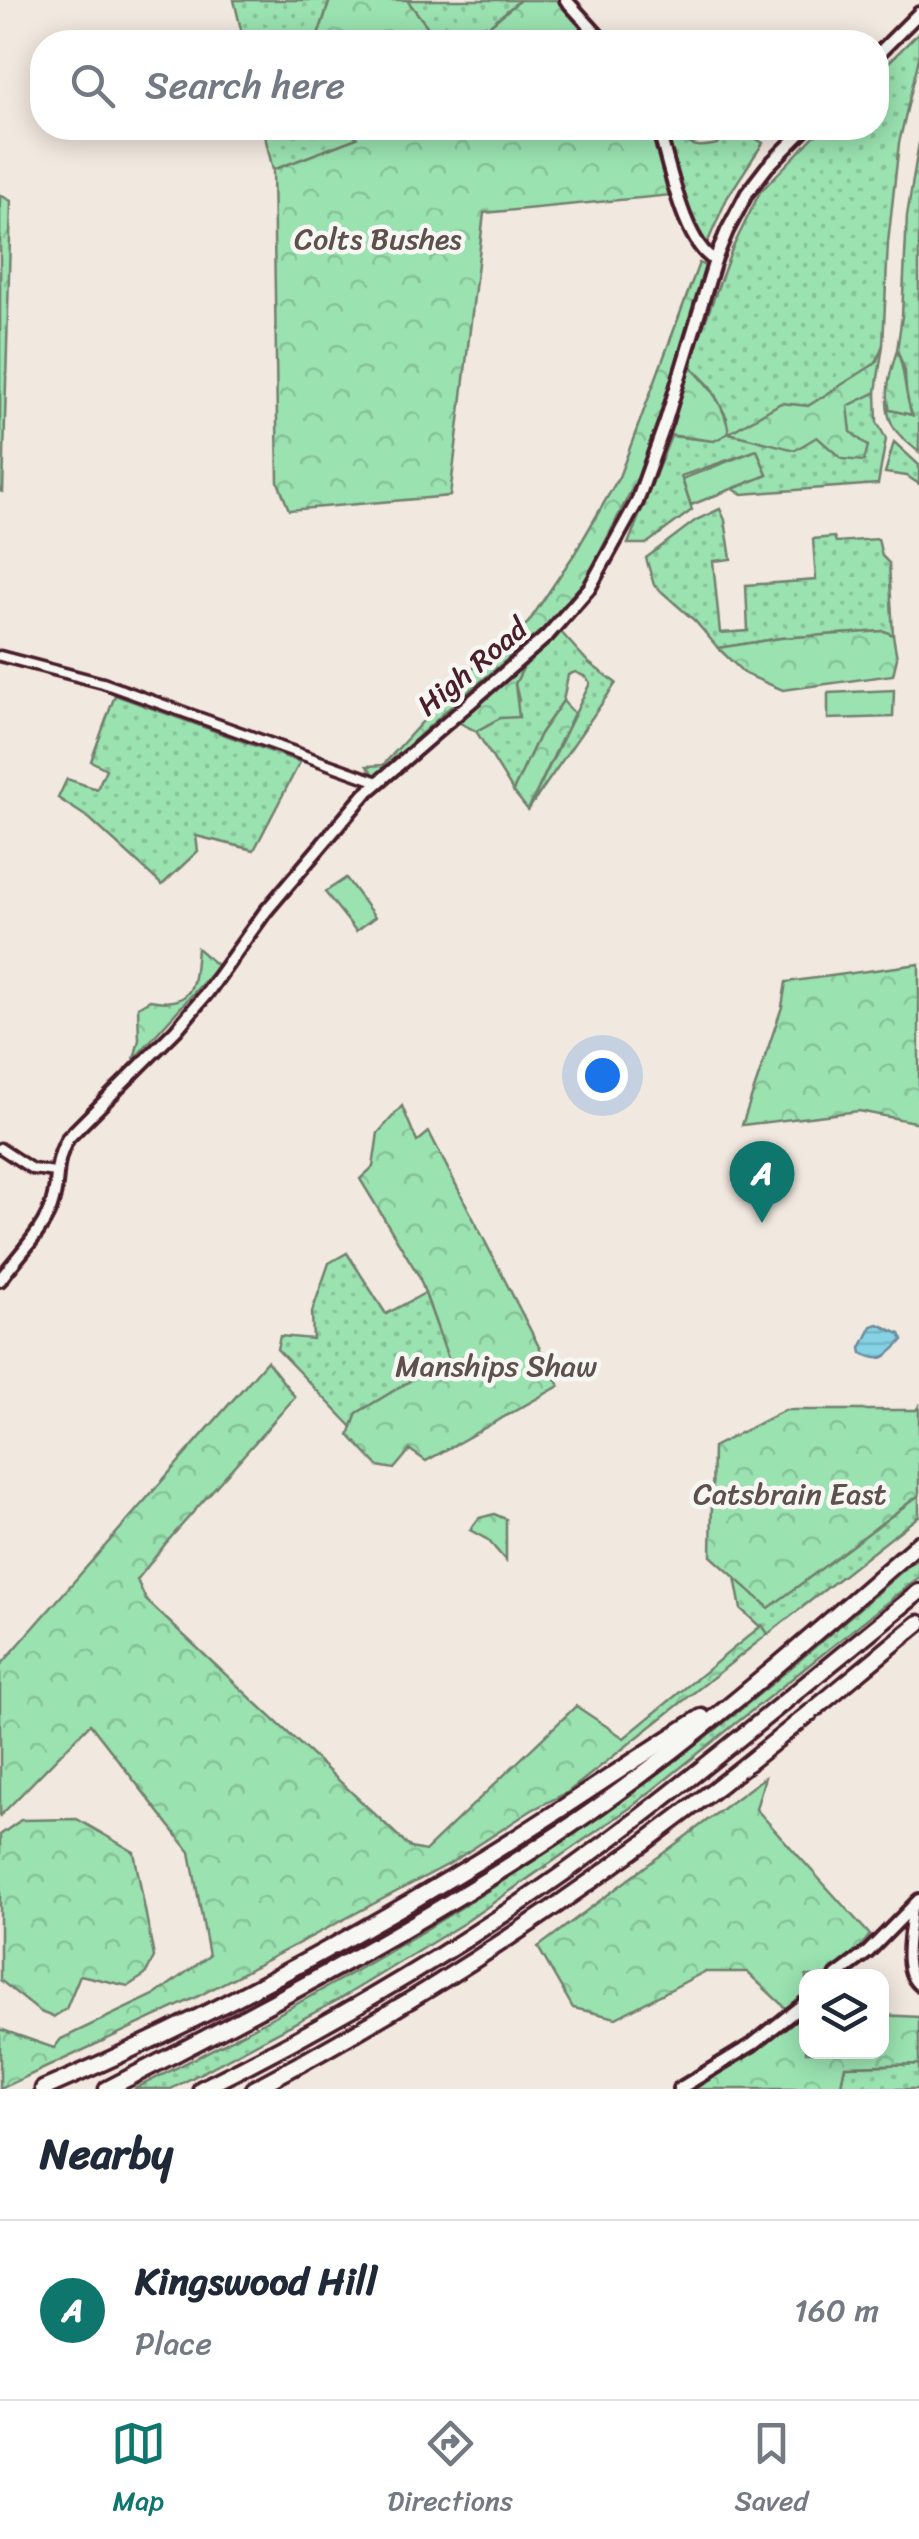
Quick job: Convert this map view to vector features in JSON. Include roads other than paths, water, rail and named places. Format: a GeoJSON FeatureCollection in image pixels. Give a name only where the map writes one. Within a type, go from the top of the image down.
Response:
{"type":"FeatureCollection","features":[{"type":"Feature","properties":{"kind":"highway"},"geometry":{"type":"LineString","coordinates":[[107,2089],[385,1942],[570,1825],[762,1679],[919,1544]]}},
{"type":"Feature","properties":{"kind":"highway"},"geometry":{"type":"LineString","coordinates":[[201,2089],[263,2058],[444,1952],[519,1903],[639,1818],[919,1592]]}},
{"type":"Feature","properties":{"kind":"highway"},"geometry":{"type":"LineString","coordinates":[[253,2089],[437,1985],[593,1880],[695,1804],[919,1624]]}},
{"type":"Feature","properties":{"kind":"highway"},"geometry":{"type":"LineString","coordinates":[[42,2089],[184,2024],[396,1909],[519,1836],[762,1679]]}},
{"type":"Feature","properties":{"kind":"street"},"geometry":{"type":"LineString","coordinates":[[566,0],[593,30]]}},
{"type":"Feature","properties":{"kind":"street"},"geometry":{"type":"LineString","coordinates":[[889,43],[919,13]]}},
{"type":"Feature","properties":{"kind":"street"},"geometry":{"type":"LineString","coordinates":[[662,140],[688,228],[702,253],[715,260]]}},
{"type":"Feature","properties":{"kind":"street","name":"High Road"},"geometry":{"type":"LineString","coordinates":[[0,1280],[50,1210],[57,1158],[68,1138],[186,1018],[265,912],[378,782],[547,636],[590,587],[637,502],[715,260],[747,193],[794,140]]}},
{"type":"Feature","properties":{"kind":"street"},"geometry":{"type":"LineString","coordinates":[[0,656],[102,683],[378,782]]}},
{"type":"Feature","properties":{"kind":"street"},"geometry":{"type":"LineString","coordinates":[[0,1148],[32,1169],[55,1172]]}},
{"type":"Feature","properties":{"kind":"street"},"geometry":{"type":"LineString","coordinates":[[845,1969],[868,1952],[916,1903]]}},
{"type":"Feature","properties":{"kind":"street"},"geometry":{"type":"LineString","coordinates":[[916,1903],[908,1959],[912,1980],[919,1986]]}},
{"type":"Feature","properties":{"kind":"street"},"geometry":{"type":"LineString","coordinates":[[679,2089],[753,2044],[799,2008]]}},
{"type":"Feature","properties":{"kind":"water"},"geometry":{"type":"Polygon","coordinates":[[[878,1324],[900,1334],[903,1340],[889,1354],[875,1358],[862,1353],[861,1348],[872,1326],[878,1324]]]}},
{"type":"Feature","properties":{"kind":"place","name":"Kingswood Hill"},"geometry":{"type":"Point","coordinates":[762,1223]}},
{"type":"Feature","properties":{"kind":"park label","name":"Colts Bushes"},"geometry":{"type":"Point","coordinates":[378,239]}},
{"type":"Feature","properties":{"kind":"park label","name":"Manships Shaw"},"geometry":{"type":"Point","coordinates":[496,1366]}},
{"type":"Feature","properties":{"kind":"park label","name":"Catsbrain East"},"geometry":{"type":"Point","coordinates":[790,1494]}}]}
